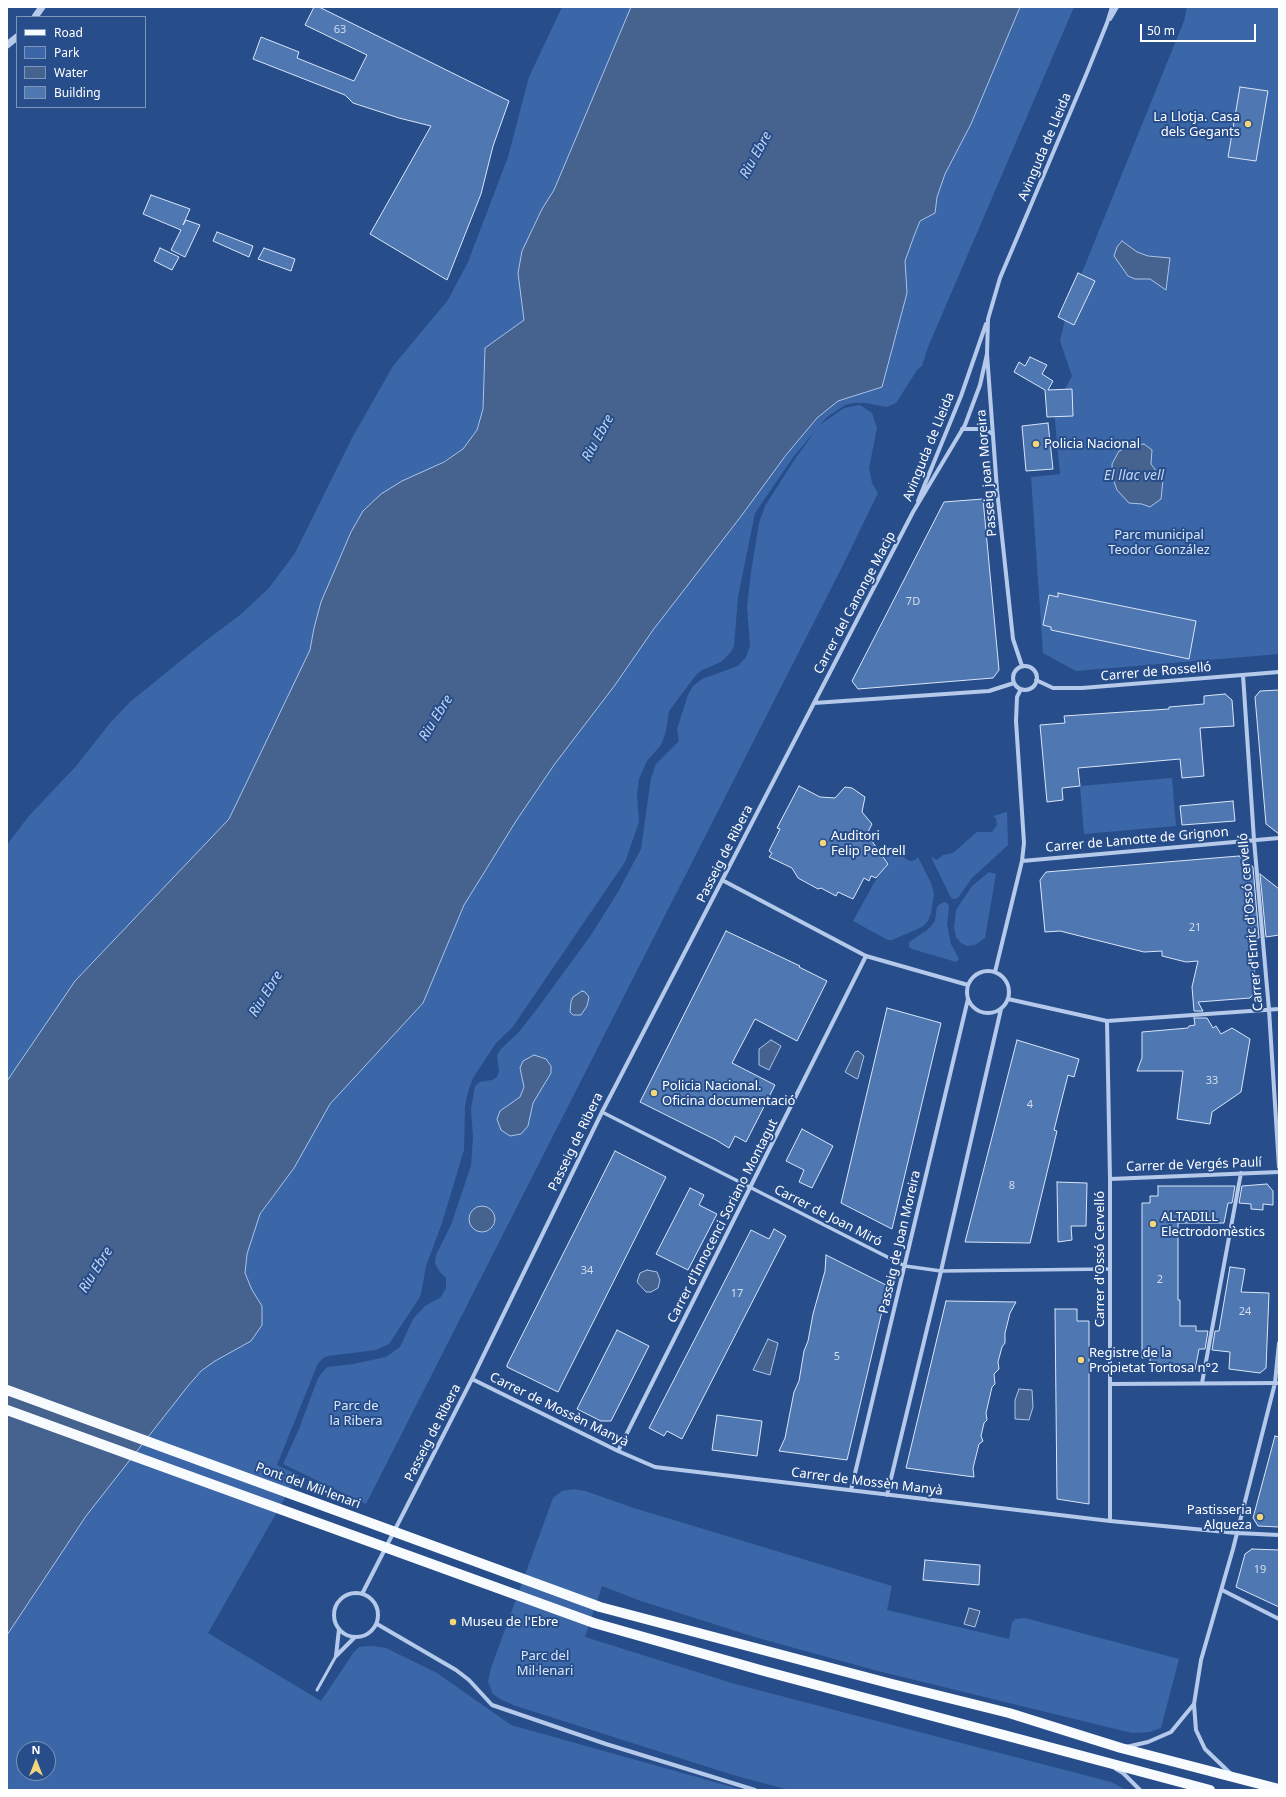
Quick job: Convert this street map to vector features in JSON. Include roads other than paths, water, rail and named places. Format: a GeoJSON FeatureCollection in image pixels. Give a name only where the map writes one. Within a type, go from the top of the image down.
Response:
{"type":"FeatureCollection","features":[{"type":"Feature","properties":{"kind":"main road","name":"Pont del Mil·lenari"},"geometry":{"type":"LineString","coordinates":[[7,1390],[600,1606],[892,1684],[1009,1713],[1121,1748],[1279,1789]]}},
{"type":"Feature","properties":{"kind":"main road"},"geometry":{"type":"LineString","coordinates":[[7,1410],[594,1623],[764,1671],[1210,1790]]}},
{"type":"Feature","properties":{"kind":"street"},"geometry":{"type":"LineString","coordinates":[[36,16],[42,7]]}},
{"type":"Feature","properties":{"kind":"street"},"geometry":{"type":"LineString","coordinates":[[1107,23],[1112,7]]}},
{"type":"Feature","properties":{"kind":"street"},"geometry":{"type":"LineString","coordinates":[[1107,23],[1117,7]]}},
{"type":"Feature","properties":{"kind":"street","name":"Avinguda de Lleida"},"geometry":{"type":"LineString","coordinates":[[1000,278],[1107,23]]}},
{"type":"Feature","properties":{"kind":"street"},"geometry":{"type":"LineString","coordinates":[[7,45],[16,38]]}},
{"type":"Feature","properties":{"kind":"street","name":"Passeig joan Moreira"},"geometry":{"type":"LineString","coordinates":[[1000,278],[988,319],[987,354],[1012,639],[1022,666]]}},
{"type":"Feature","properties":{"kind":"street","name":"Avinguda de Lleida"},"geometry":{"type":"LineString","coordinates":[[913,512],[961,396],[988,319]]}},
{"type":"Feature","properties":{"kind":"street","name":"Avinguda de Lleida"},"geometry":{"type":"LineString","coordinates":[[913,512],[962,428],[980,385],[987,354]]}},
{"type":"Feature","properties":{"kind":"street","name":"Avinguda de Lleida"},"geometry":{"type":"LineString","coordinates":[[962,428],[983,429],[993,434]]}},
{"type":"Feature","properties":{"kind":"street","name":"Carrer del Canonge Macip"},"geometry":{"type":"LineString","coordinates":[[814,703],[913,512]]}},
{"type":"Feature","properties":{"kind":"street"},"geometry":{"type":"LineString","coordinates":[[1027,666],[1032,668],[1035,672],[1036,680],[1032,687],[1021,689],[1014,683],[1013,674],[1017,668],[1027,666]]}},
{"type":"Feature","properties":{"kind":"street","name":"Carrer de Rosselló"},"geometry":{"type":"LineString","coordinates":[[1036,680],[1053,688],[1082,688],[1279,672]]}},
{"type":"Feature","properties":{"kind":"street","name":"Carrer d'Enric d'Ossó cervelló"},"geometry":{"type":"LineString","coordinates":[[1243,675],[1254,840],[1269,1010],[1279,1167]]}},
{"type":"Feature","properties":{"kind":"street"},"geometry":{"type":"LineString","coordinates":[[814,703],[989,691],[1014,683]]}},
{"type":"Feature","properties":{"kind":"street"},"geometry":{"type":"LineString","coordinates":[[995,972],[1022,861],[1024,843],[1024,822],[1016,721],[1017,697],[1021,689]]}},
{"type":"Feature","properties":{"kind":"street","name":"Passeig de Ribera"},"geometry":{"type":"LineString","coordinates":[[362,1594],[472,1379],[602,1112],[814,703]]}},
{"type":"Feature","properties":{"kind":"street","name":"Carrer de Lamotte de Grignon"},"geometry":{"type":"LineString","coordinates":[[1022,861],[1279,838]]}},
{"type":"Feature","properties":{"kind":"street"},"geometry":{"type":"LineString","coordinates":[[722,880],[866,956],[968,985]]}},
{"type":"Feature","properties":{"kind":"street","name":"Carrer d'Innocenci Soriano Montagut"},"geometry":{"type":"LineString","coordinates":[[618,1451],[866,956]]}},
{"type":"Feature","properties":{"kind":"street"},"geometry":{"type":"LineString","coordinates":[[887,1495],[941,1271],[1001,1009],[1008,999],[1009,990],[1007,983],[1002,976],[995,972],[988,971],[980,972],[974,976],[968,985],[966,992],[968,999],[975,1009],[982,1012],[994,1012],[1001,1009]]}},
{"type":"Feature","properties":{"kind":"street","name":"Passeig de Joan Moreira"},"geometry":{"type":"LineString","coordinates":[[851,1490],[968,999]]}},
{"type":"Feature","properties":{"kind":"street"},"geometry":{"type":"LineString","coordinates":[[1008,999],[1107,1021],[1279,1009]]}},
{"type":"Feature","properties":{"kind":"street","name":"Carrer d'Ossó Cervelló"},"geometry":{"type":"LineString","coordinates":[[1107,1021],[1110,1179],[1110,1521]]}},
{"type":"Feature","properties":{"kind":"street","name":"Carrer de Joan Miró"},"geometry":{"type":"LineString","coordinates":[[602,1112],[905,1266],[941,1271],[1110,1269]]}},
{"type":"Feature","properties":{"kind":"street","name":"Carrer de Vergés Paulí"},"geometry":{"type":"LineString","coordinates":[[1110,1179],[1279,1172]]}},
{"type":"Feature","properties":{"kind":"street"},"geometry":{"type":"LineString","coordinates":[[1202,1383],[1241,1173]]}},
{"type":"Feature","properties":{"kind":"street"},"geometry":{"type":"LineString","coordinates":[[1234,1777],[1205,1749],[1196,1730],[1194,1704],[1201,1660],[1222,1590],[1277,1383],[1279,1343]]}},
{"type":"Feature","properties":{"kind":"street","name":"Carrer de Mossèn Manyà"},"geometry":{"type":"LineString","coordinates":[[472,1379],[618,1451],[655,1467],[1110,1521],[1237,1533],[1279,1535]]}},
{"type":"Feature","properties":{"kind":"street"},"geometry":{"type":"LineString","coordinates":[[1111,1384],[1277,1383]]}},
{"type":"Feature","properties":{"kind":"street"},"geometry":{"type":"LineString","coordinates":[[1222,1590],[1279,1619]]}},
{"type":"Feature","properties":{"kind":"street"},"geometry":{"type":"LineString","coordinates":[[336,1656],[339,1629],[334,1617],[337,1604],[345,1596],[356,1593],[362,1594],[371,1599],[377,1608],[377,1624],[374,1628],[365,1635],[355,1637],[346,1634],[339,1629]]}},
{"type":"Feature","properties":{"kind":"street"},"geometry":{"type":"LineString","coordinates":[[377,1624],[470,1680],[492,1704],[606,1744],[755,1790]]}},
{"type":"Feature","properties":{"kind":"street"},"geometry":{"type":"LineString","coordinates":[[336,1656],[355,1637]]}},
{"type":"Feature","properties":{"kind":"street"},"geometry":{"type":"LineString","coordinates":[[1121,1748],[1148,1742],[1171,1732],[1194,1704]]}},
{"type":"Feature","properties":{"kind":"street"},"geometry":{"type":"LineString","coordinates":[[1092,1758],[1123,1772],[1140,1790]]}},
{"type":"Feature","properties":{"kind":"lane"},"geometry":{"type":"LineString","coordinates":[[317,1690],[336,1656]]}},
{"type":"Feature","properties":{"kind":"water","name":"Riu Ebre"},"geometry":{"type":"Polygon","coordinates":[[[631,7],[1020,7],[971,124],[945,174],[937,197],[935,213],[920,221],[914,236],[905,261],[907,293],[882,387],[838,401],[817,418],[786,455],[742,515],[653,630],[615,685],[554,765],[516,821],[464,905],[423,1003],[330,1104],[294,1168],[260,1214],[247,1254],[245,1273],[252,1290],[262,1306],[262,1325],[251,1341],[215,1361],[201,1371],[188,1386],[86,1516],[7,1635],[7,1081],[75,981],[229,819],[310,650],[321,602],[351,532],[363,511],[381,494],[402,481],[444,462],[463,449],[477,430],[483,409],[485,348],[524,320],[518,273],[522,251],[542,209],[554,190],[631,7]]]}},
{"type":"Feature","properties":{"kind":"water"},"geometry":{"type":"Polygon","coordinates":[[[1122,241],[1137,252],[1148,256],[1170,258],[1166,290],[1150,279],[1135,279],[1128,276],[1114,256],[1117,247],[1122,241]]]}},
{"type":"Feature","properties":{"kind":"water","name":"El llac vell"},"geometry":{"type":"Polygon","coordinates":[[[1144,444],[1152,450],[1151,464],[1163,480],[1161,499],[1150,507],[1142,504],[1129,503],[1117,490],[1113,479],[1112,464],[1119,451],[1131,446],[1144,444]]]}},
{"type":"Feature","properties":{"kind":"water"},"geometry":{"type":"Polygon","coordinates":[[[582,991],[589,997],[587,1006],[581,1015],[573,1015],[570,1012],[571,1002],[573,997],[582,991]]]}},
{"type":"Feature","properties":{"kind":"water"},"geometry":{"type":"Polygon","coordinates":[[[771,1040],[781,1046],[769,1070],[759,1065],[759,1049],[771,1040]]]}},
{"type":"Feature","properties":{"kind":"water"},"geometry":{"type":"Polygon","coordinates":[[[858,1051],[864,1056],[857,1079],[845,1072],[855,1052],[858,1051]]]}},
{"type":"Feature","properties":{"kind":"water"},"geometry":{"type":"Polygon","coordinates":[[[534,1055],[546,1059],[551,1066],[551,1073],[533,1103],[528,1126],[521,1134],[510,1136],[501,1130],[497,1119],[500,1111],[520,1097],[524,1087],[520,1068],[523,1061],[534,1055]]]}},
{"type":"Feature","properties":{"kind":"water"},"geometry":{"type":"Polygon","coordinates":[[[482,1206],[491,1210],[495,1219],[491,1228],[482,1232],[473,1228],[469,1219],[473,1210],[482,1206]]]}},
{"type":"Feature","properties":{"kind":"water"},"geometry":{"type":"Polygon","coordinates":[[[647,1270],[657,1272],[660,1280],[658,1288],[651,1292],[646,1292],[637,1282],[640,1273],[647,1270]]]}},
{"type":"Feature","properties":{"kind":"water"},"geometry":{"type":"Polygon","coordinates":[[[768,1339],[778,1343],[770,1375],[753,1370],[768,1339]]]}},
{"type":"Feature","properties":{"kind":"water"},"geometry":{"type":"Polygon","coordinates":[[[1019,1389],[1032,1390],[1033,1407],[1029,1420],[1015,1419],[1015,1400],[1019,1389]]]}},
{"type":"Feature","properties":{"kind":"water"},"geometry":{"type":"Polygon","coordinates":[[[969,1608],[980,1611],[975,1627],[964,1624],[969,1608]]]}},
{"type":"Feature","properties":{"kind":"place","name":"La Llotja. Casa dels Gegants"},"geometry":{"type":"Point","coordinates":[1248,124]}},
{"type":"Feature","properties":{"kind":"place","name":"Policia Nacional"},"geometry":{"type":"Point","coordinates":[1036,444]}},
{"type":"Feature","properties":{"kind":"place","name":"Auditori Felip Pedrell"},"geometry":{"type":"Point","coordinates":[823,843]}},
{"type":"Feature","properties":{"kind":"place","name":"Policia Nacional. Oficina documentació"},"geometry":{"type":"Point","coordinates":[654,1093]}},
{"type":"Feature","properties":{"kind":"place","name":"ALTADILL Electrodomèstics"},"geometry":{"type":"Point","coordinates":[1153,1224]}},
{"type":"Feature","properties":{"kind":"place","name":"Registre de la Propietat Tortosa n°2"},"geometry":{"type":"Point","coordinates":[1081,1360]}},
{"type":"Feature","properties":{"kind":"place","name":"Pastisseria Alqueza"},"geometry":{"type":"Point","coordinates":[1260,1517]}},
{"type":"Feature","properties":{"kind":"place","name":"Museu de l'Ebre"},"geometry":{"type":"Point","coordinates":[453,1622]}},
{"type":"Feature","properties":{"kind":"park label","name":"Parc municipal Teodor González"},"geometry":{"type":"Point","coordinates":[1159,542]}},
{"type":"Feature","properties":{"kind":"park label","name":"Parc de la Ribera"},"geometry":{"type":"Point","coordinates":[356,1414]}},
{"type":"Feature","properties":{"kind":"park label","name":"Parc del Mil·lenari"},"geometry":{"type":"Point","coordinates":[545,1664]}}]}
